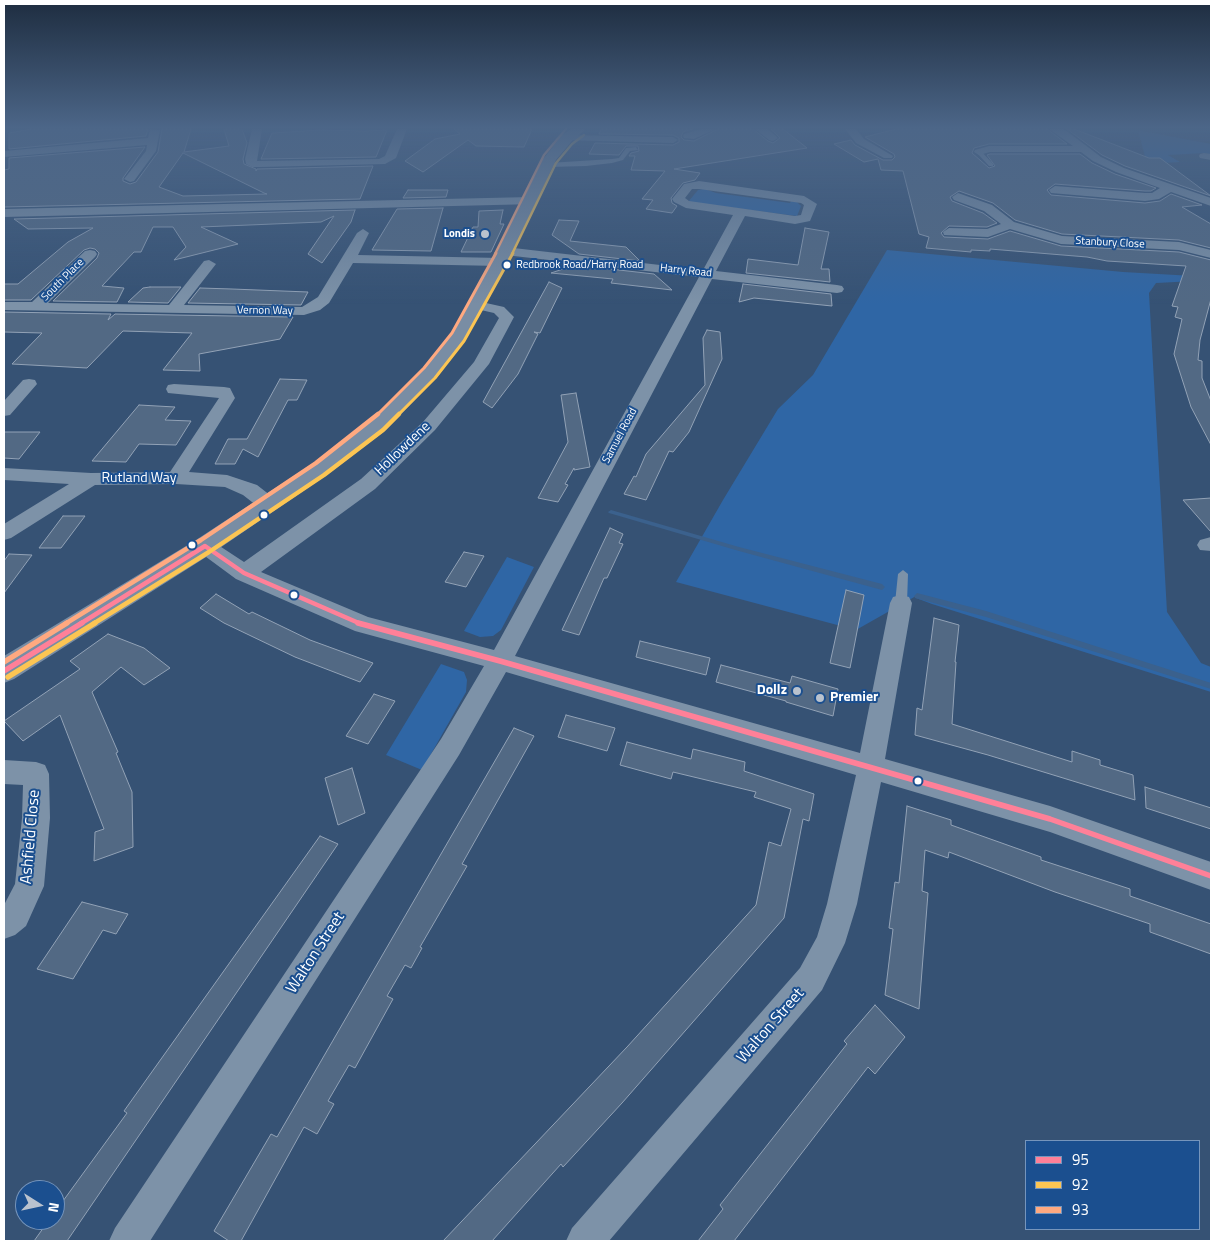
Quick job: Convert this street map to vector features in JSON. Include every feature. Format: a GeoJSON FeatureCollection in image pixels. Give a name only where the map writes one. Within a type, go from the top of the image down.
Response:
{"type":"FeatureCollection","features":[{"type":"Feature","properties":{"kind":"street"},"geometry":{"type":"LineString","coordinates":[[4,671],[205,546],[320,469],[378,425],[430,373],[458,337],[477,305],[538,187]]}},
{"type":"Feature","properties":{"kind":"street"},"geometry":{"type":"LineString","coordinates":[[687,187],[678,199],[686,204],[795,220],[806,218],[811,204],[804,200],[714,187]]}},
{"type":"Feature","properties":{"kind":"street"},"geometry":{"type":"LineString","coordinates":[[1055,190],[1145,197],[1155,196],[1171,188],[1211,202]]}},
{"type":"Feature","properties":{"kind":"street","name":"Stanbury Close"},"geometry":{"type":"LineString","coordinates":[[958,197],[988,208],[1010,225],[1060,240],[1179,246],[1211,254]]}},
{"type":"Feature","properties":{"kind":"street"},"geometry":{"type":"LineString","coordinates":[[4,212],[531,201]]}},
{"type":"Feature","properties":{"kind":"street","name":"Samuel Road"},"geometry":{"type":"LineString","coordinates":[[500,661],[742,212]]}},
{"type":"Feature","properties":{"kind":"street"},"geometry":{"type":"LineString","coordinates":[[949,232],[988,233],[1010,225]]}},
{"type":"Feature","properties":{"kind":"street","name":"Vernon Way"},"geometry":{"type":"LineString","coordinates":[[4,306],[304,311],[324,300],[363,233]]}},
{"type":"Feature","properties":{"kind":"street","name":"South Place"},"geometry":{"type":"LineString","coordinates":[[36,306],[90,254]]}},
{"type":"Feature","properties":{"kind":"street"},"geometry":{"type":"LineString","coordinates":[[349,259],[503,256]]}},
{"type":"Feature","properties":{"kind":"street","name":"Harry Road"},"geometry":{"type":"LineString","coordinates":[[503,256],[709,274],[837,289]]}},
{"type":"Feature","properties":{"kind":"street"},"geometry":{"type":"LineString","coordinates":[[173,310],[209,264]]}},
{"type":"Feature","properties":{"kind":"street","name":"Hollowdene"},"geometry":{"type":"LineString","coordinates":[[244,573],[368,484],[429,426],[481,364],[507,317],[499,310],[477,305]]}},
{"type":"Feature","properties":{"kind":"street"},"geometry":{"type":"LineString","coordinates":[[4,411],[29,384]]}},
{"type":"Feature","properties":{"kind":"street"},"geometry":{"type":"LineString","coordinates":[[174,389],[224,392],[227,398],[176,478]]}},
{"type":"Feature","properties":{"kind":"street","name":"Rutland Way"},"geometry":{"type":"LineString","coordinates":[[4,474],[91,479],[176,478],[227,481],[250,490],[268,504]]}},
{"type":"Feature","properties":{"kind":"street"},"geometry":{"type":"LineString","coordinates":[[4,533],[91,479]]}},
{"type":"Feature","properties":{"kind":"street"},"geometry":{"type":"LineString","coordinates":[[205,546],[244,573],[363,625],[500,661],[1050,819],[1211,876]]}},
{"type":"Feature","properties":{"kind":"street","name":"Walton Street"},"geometry":{"type":"LineString","coordinates":[[586,1241],[811,979],[830,943],[842,904],[856,843],[901,603]]}},
{"type":"Feature","properties":{"kind":"street","name":"Walton Street"},"geometry":{"type":"LineString","coordinates":[[128,1241],[450,747],[500,661]]}},
{"type":"Feature","properties":{"kind":"street","name":"Ashfield Close"},"geometry":{"type":"LineString","coordinates":[[4,772],[36,774],[36,818],[29,886],[15,915],[4,924]]}},
{"type":"Feature","properties":{"kind":"lane"},"geometry":{"type":"LineString","coordinates":[[901,603],[903,574]]}},
{"type":"Feature","properties":{"kind":"shaded area"},"geometry":{"type":"Polygon","coordinates":[[[705,189],[716,193],[790,203],[791,201],[797,202],[801,206],[797,216],[688,202],[698,190],[705,189]]]}},
{"type":"Feature","properties":{"kind":"shaded area"},"geometry":{"type":"Polygon","coordinates":[[[887,250],[1123,272],[1211,277],[1211,283],[1195,281],[1156,283],[1149,293],[1167,612],[1201,663],[1211,667],[1211,692],[932,604],[916,598],[916,596],[856,630],[676,582],[778,409],[813,375],[887,250]]]}},
{"type":"Feature","properties":{"kind":"shaded area"},"geometry":{"type":"Polygon","coordinates":[[[507,557],[534,567],[501,630],[493,636],[480,637],[464,631],[507,557]]]}},
{"type":"Feature","properties":{"kind":"shaded area"},"geometry":{"type":"Polygon","coordinates":[[[441,664],[464,672],[467,680],[466,692],[422,770],[386,755],[441,664]]]}},
{"type":"Feature","properties":{"kind":"building"},"geometry":{"type":"Polygon","coordinates":[[[4,187],[159,187],[183,196],[267,194],[252,187],[365,187],[360,199],[4,207],[4,187]]]}},
{"type":"Feature","properties":{"kind":"building"},"geometry":{"type":"Polygon","coordinates":[[[652,187],[680,187],[671,198],[672,203],[677,206],[672,213],[646,209],[653,200],[642,199],[652,187]]]}},
{"type":"Feature","properties":{"kind":"building"},"geometry":{"type":"Polygon","coordinates":[[[907,187],[1051,187],[1047,190],[1051,195],[1145,203],[1160,201],[1171,194],[1202,205],[1182,207],[1211,224],[1211,248],[1179,240],[1062,234],[1015,220],[993,203],[959,191],[950,197],[952,201],[983,213],[997,223],[987,227],[949,226],[941,233],[944,237],[988,239],[1010,231],[1061,246],[1179,252],[1211,260],[1211,299],[1200,340],[1198,360],[1202,361],[1202,378],[1211,401],[1211,445],[1191,407],[1174,354],[1182,319],[1175,317],[1178,307],[1172,306],[1186,266],[1107,261],[1087,257],[990,249],[990,251],[971,250],[971,252],[926,248],[929,237],[919,234],[907,187]]]}},
{"type":"Feature","properties":{"kind":"building"},"geometry":{"type":"Polygon","coordinates":[[[1095,187],[1156,188],[1151,191],[1095,187]]]}},
{"type":"Feature","properties":{"kind":"building"},"geometry":{"type":"Polygon","coordinates":[[[1185,187],[1199,187],[1211,196],[1185,187]]]}},
{"type":"Feature","properties":{"kind":"building"},"geometry":{"type":"Polygon","coordinates":[[[408,190],[448,190],[446,197],[403,198],[408,190]]]}},
{"type":"Feature","properties":{"kind":"building"},"geometry":{"type":"Polygon","coordinates":[[[443,208],[431,251],[372,250],[397,209],[443,208]]]}},
{"type":"Feature","properties":{"kind":"building"},"geometry":{"type":"Polygon","coordinates":[[[355,210],[351,222],[322,263],[308,254],[334,216],[321,222],[201,227],[238,244],[174,260],[186,247],[173,227],[153,227],[141,252],[134,252],[102,286],[124,288],[117,302],[53,301],[97,258],[99,253],[95,249],[90,248],[84,250],[31,300],[4,300],[4,284],[18,284],[68,242],[93,228],[28,229],[14,219],[355,210]]]}},
{"type":"Feature","properties":{"kind":"building"},"geometry":{"type":"Polygon","coordinates":[[[503,210],[500,224],[504,224],[491,252],[461,252],[473,227],[478,227],[479,211],[503,210]]]}},
{"type":"Feature","properties":{"kind":"building"},"geometry":{"type":"Polygon","coordinates":[[[559,220],[579,221],[570,241],[626,247],[640,261],[579,254],[552,235],[559,220]]]}},
{"type":"Feature","properties":{"kind":"building"},"geometry":{"type":"Polygon","coordinates":[[[805,228],[829,232],[821,269],[829,269],[830,282],[746,273],[748,259],[798,265],[805,228]]]}},
{"type":"Feature","properties":{"kind":"building"},"geometry":{"type":"Polygon","coordinates":[[[575,265],[654,274],[672,290],[611,283],[613,279],[551,273],[575,265]]]}},
{"type":"Feature","properties":{"kind":"building"},"geometry":{"type":"Polygon","coordinates":[[[549,282],[562,288],[540,333],[534,332],[538,334],[518,374],[492,408],[483,402],[549,282]]]}},
{"type":"Feature","properties":{"kind":"building"},"geometry":{"type":"Polygon","coordinates":[[[743,284],[831,294],[832,306],[754,298],[739,302],[743,284]]]}},
{"type":"Feature","properties":{"kind":"building"},"geometry":{"type":"Polygon","coordinates":[[[181,287],[168,303],[128,302],[143,288],[181,287]]]}},
{"type":"Feature","properties":{"kind":"building"},"geometry":{"type":"Polygon","coordinates":[[[200,288],[308,292],[301,305],[188,303],[200,288]]]}},
{"type":"Feature","properties":{"kind":"building"},"geometry":{"type":"Polygon","coordinates":[[[4,312],[111,314],[108,320],[115,314],[293,317],[280,339],[199,354],[200,371],[163,370],[192,333],[123,331],[87,368],[12,364],[42,333],[4,332],[4,312]]]}},
{"type":"Feature","properties":{"kind":"building"},"geometry":{"type":"Polygon","coordinates":[[[707,330],[720,332],[722,359],[689,432],[673,452],[669,451],[646,500],[624,494],[634,476],[636,477],[646,454],[705,385],[703,338],[707,330]]]}},
{"type":"Feature","properties":{"kind":"building"},"geometry":{"type":"Polygon","coordinates":[[[280,379],[307,380],[297,400],[288,400],[258,457],[243,449],[235,464],[215,464],[228,439],[247,439],[280,379]]]}},
{"type":"Feature","properties":{"kind":"building"},"geometry":{"type":"Polygon","coordinates":[[[576,393],[590,467],[574,470],[574,468],[565,484],[568,485],[558,502],[538,498],[568,442],[561,395],[576,393]]]}},
{"type":"Feature","properties":{"kind":"building"},"geometry":{"type":"Polygon","coordinates":[[[139,405],[175,407],[165,420],[191,421],[176,445],[139,444],[126,462],[92,461],[139,405]]]}},
{"type":"Feature","properties":{"kind":"building"},"geometry":{"type":"Polygon","coordinates":[[[4,432],[40,432],[19,459],[4,458],[4,432]]]}},
{"type":"Feature","properties":{"kind":"building"},"geometry":{"type":"Polygon","coordinates":[[[1211,498],[1211,532],[1183,500],[1211,498]]]}},
{"type":"Feature","properties":{"kind":"building"},"geometry":{"type":"Polygon","coordinates":[[[63,516],[85,516],[61,548],[39,548],[63,516]]]}},
{"type":"Feature","properties":{"kind":"building"},"geometry":{"type":"Polygon","coordinates":[[[610,528],[623,534],[619,543],[623,544],[607,578],[604,578],[579,635],[562,630],[610,528]]]}},
{"type":"Feature","properties":{"kind":"building"},"geometry":{"type":"Polygon","coordinates":[[[464,552],[484,556],[466,587],[445,582],[464,552]]]}},
{"type":"Feature","properties":{"kind":"building"},"geometry":{"type":"Polygon","coordinates":[[[9,554],[32,555],[4,593],[4,561],[9,554]]]}},
{"type":"Feature","properties":{"kind":"building"},"geometry":{"type":"Polygon","coordinates":[[[846,590],[864,595],[850,668],[830,663],[846,590]]]}},
{"type":"Feature","properties":{"kind":"building"},"geometry":{"type":"Polygon","coordinates":[[[216,594],[249,614],[252,612],[310,640],[373,663],[360,682],[295,657],[224,623],[200,608],[216,594]]]}},
{"type":"Feature","properties":{"kind":"building"},"geometry":{"type":"Polygon","coordinates":[[[934,618],[959,625],[952,724],[1072,762],[1072,751],[1100,760],[1100,765],[1133,775],[1135,800],[988,755],[915,735],[917,708],[922,710],[934,618]]]}},
{"type":"Feature","properties":{"kind":"building"},"geometry":{"type":"Polygon","coordinates":[[[108,634],[144,648],[170,668],[144,685],[121,667],[92,692],[118,752],[116,753],[132,792],[133,847],[94,861],[95,832],[104,829],[60,715],[23,741],[4,721],[80,669],[70,661],[108,634]]]}},
{"type":"Feature","properties":{"kind":"building"},"geometry":{"type":"Polygon","coordinates":[[[640,641],[710,658],[706,675],[636,657],[640,641]]]}},
{"type":"Feature","properties":{"kind":"building"},"geometry":{"type":"Polygon","coordinates":[[[721,665],[790,683],[792,676],[838,689],[833,716],[716,682],[721,665]]]}},
{"type":"Feature","properties":{"kind":"building"},"geometry":{"type":"Polygon","coordinates":[[[374,694],[395,701],[368,744],[346,736],[374,694]]]}},
{"type":"Feature","properties":{"kind":"building"},"geometry":{"type":"Polygon","coordinates":[[[566,715],[615,728],[607,751],[558,737],[566,715]]]}},
{"type":"Feature","properties":{"kind":"building"},"geometry":{"type":"Polygon","coordinates":[[[514,728],[534,736],[462,864],[467,866],[420,947],[422,948],[411,968],[405,965],[387,996],[393,999],[355,1068],[349,1065],[328,1101],[334,1104],[317,1134],[304,1127],[241,1241],[229,1241],[214,1231],[271,1134],[277,1137],[514,728]]]}},
{"type":"Feature","properties":{"kind":"building"},"geometry":{"type":"Polygon","coordinates":[[[627,742],[691,759],[693,749],[745,762],[744,771],[814,794],[809,821],[803,819],[784,918],[622,1103],[563,1167],[561,1164],[492,1241],[443,1241],[627,1047],[756,905],[769,842],[781,846],[791,809],[754,797],[756,792],[673,772],[671,779],[620,765],[627,742]]]}},
{"type":"Feature","properties":{"kind":"building"},"geometry":{"type":"Polygon","coordinates":[[[352,768],[365,813],[338,825],[325,778],[352,768]]]}},
{"type":"Feature","properties":{"kind":"building"},"geometry":{"type":"Polygon","coordinates":[[[1145,787],[1211,808],[1211,829],[1146,808],[1145,787]]]}},
{"type":"Feature","properties":{"kind":"building"},"geometry":{"type":"Polygon","coordinates":[[[907,806],[951,820],[951,825],[1041,857],[1041,860],[1130,889],[1130,896],[1211,924],[1211,954],[1150,932],[1150,924],[1055,892],[949,852],[948,858],[925,850],[922,891],[928,893],[919,1009],[885,995],[893,929],[889,928],[895,882],[899,883],[907,806]]]}},
{"type":"Feature","properties":{"kind":"building"},"geometry":{"type":"Polygon","coordinates":[[[320,836],[338,844],[67,1241],[34,1241],[42,1230],[65,1230],[65,1198],[127,1113],[124,1111],[320,836]]]}},
{"type":"Feature","properties":{"kind":"building"},"geometry":{"type":"Polygon","coordinates":[[[82,902],[128,914],[116,934],[103,930],[73,979],[37,969],[82,902]]]}},
{"type":"Feature","properties":{"kind":"building"},"geometry":{"type":"Polygon","coordinates":[[[875,1005],[905,1037],[875,1074],[868,1067],[734,1241],[698,1241],[723,1209],[720,1205],[847,1044],[844,1041],[875,1005]]]}},
{"type":"Feature","properties":{"kind":"waterway"},"geometry":{"type":"LineString","coordinates":[[611,512],[739,549],[882,587]]}},
{"type":"Feature","properties":{"kind":"waterway"},"geometry":{"type":"LineString","coordinates":[[917,596],[986,614],[1211,686]]}},
{"type":"Feature","properties":{"kind":"transit line","name":"93"},"geometry":{"type":"LineString","coordinates":[[4,662],[201,540],[316,463],[373,419],[424,368],[452,333],[493,259],[528,187]]}},
{"type":"Feature","properties":{"kind":"transit line","name":"92"},"geometry":{"type":"LineString","coordinates":[[8,677],[209,552],[324,475],[383,430],[435,378],[464,341],[507,265],[544,187]]}},
{"type":"Feature","properties":{"kind":"transit line","name":"95"},"geometry":{"type":"LineString","coordinates":[[4,671],[205,546],[244,573],[363,625],[500,661],[1050,819],[1211,876]]}},
{"type":"Feature","properties":{"kind":"place","name":"Londis"},"geometry":{"type":"Point","coordinates":[485,234]}},
{"type":"Feature","properties":{"kind":"place","name":"Redbrook Road/Harry Road"},"geometry":{"type":"Point","coordinates":[507,265]}},
{"type":"Feature","properties":{"kind":"place","name":"Dollz"},"geometry":{"type":"Point","coordinates":[797,691]}},
{"type":"Feature","properties":{"kind":"place","name":"Premier"},"geometry":{"type":"Point","coordinates":[820,698]}}]}
